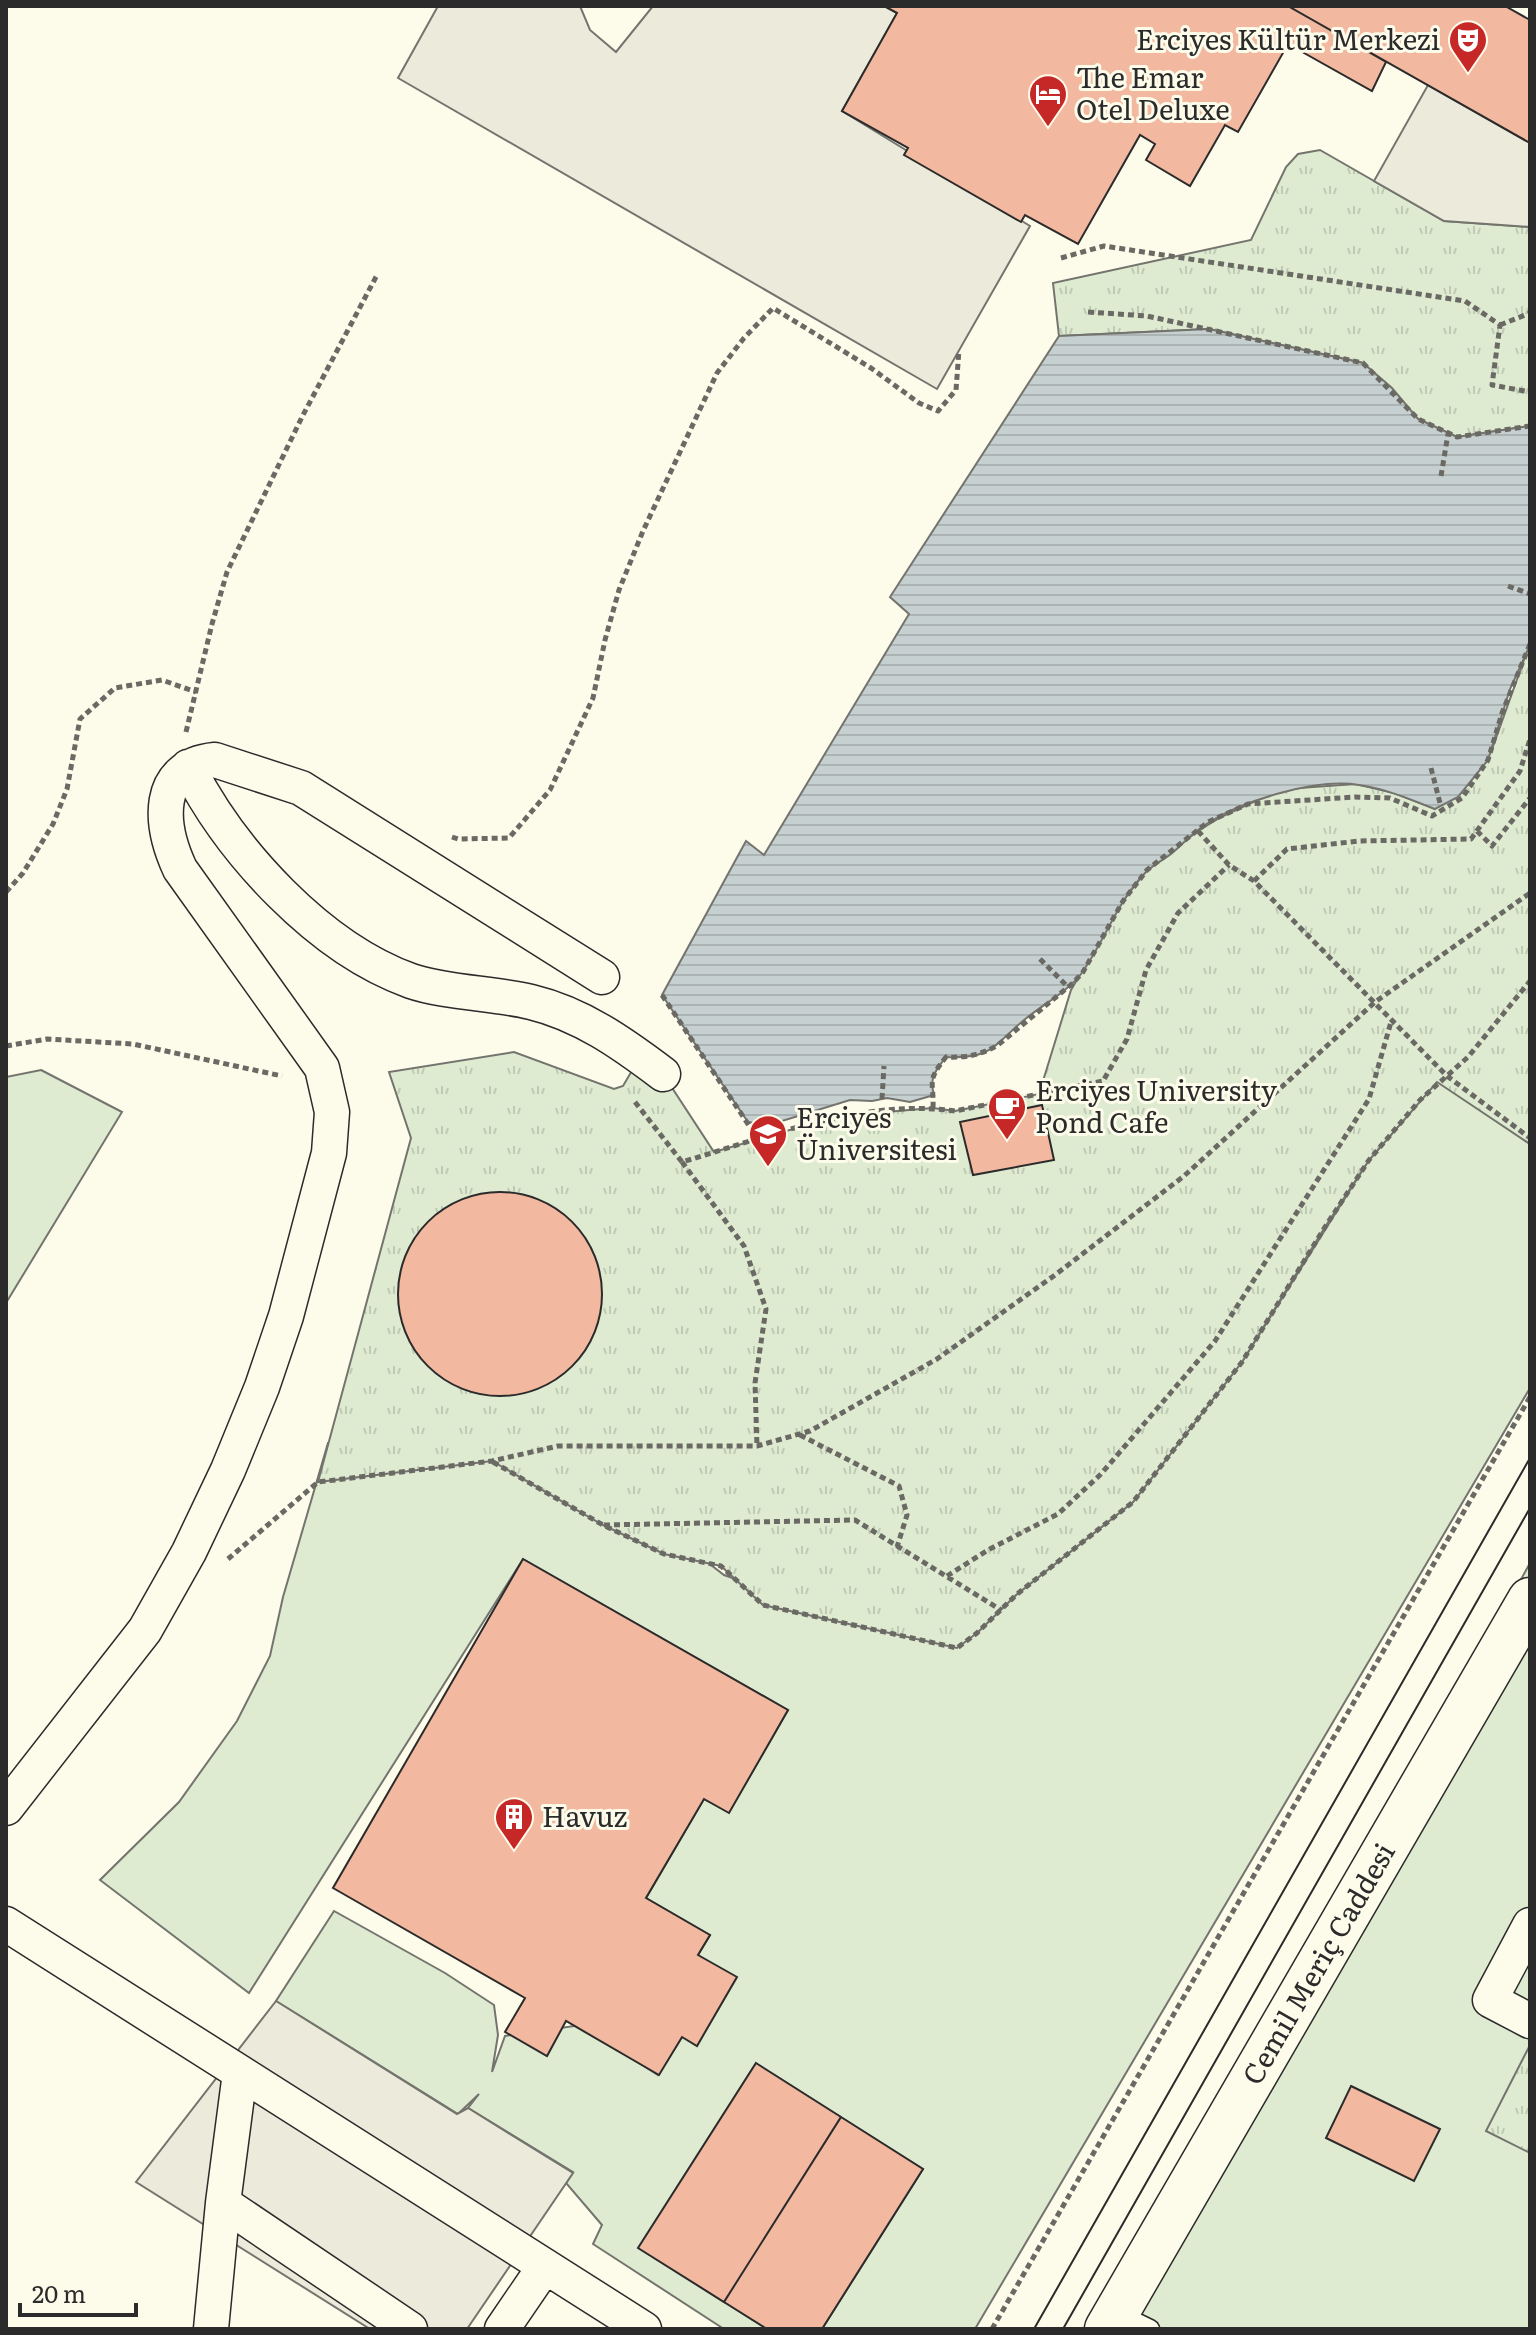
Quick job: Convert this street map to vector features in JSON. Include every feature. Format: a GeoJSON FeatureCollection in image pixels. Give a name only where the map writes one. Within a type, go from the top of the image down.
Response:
{"type":"FeatureCollection","features":[{"type":"Feature","properties":{"kind":"street"},"geometry":{"type":"LineString","coordinates":[[6,1808],[145,1630],[189,1552],[228,1470],[262,1387],[306,1245],[329,1153],[332,1112],[322,1068],[180,869],[172,851],[165,815],[171,786],[188,767],[215,760],[301,788],[602,977]]}},
{"type":"Feature","properties":{"kind":"street"},"geometry":{"type":"LineString","coordinates":[[188,767],[220,823],[244,855],[272,885],[316,923],[362,956],[413,981],[532,1002],[567,1014],[600,1029],[663,1074]]}},
{"type":"Feature","properties":{"kind":"street","name":"Cemil Meriç Caddesi"},"geometry":{"type":"LineString","coordinates":[[1125,2324],[1530,1600]]}},
{"type":"Feature","properties":{"kind":"street"},"geometry":{"type":"LineString","coordinates":[[6,1924],[644,2329]]}},
{"type":"Feature","properties":{"kind":"street"},"geometry":{"type":"LineString","coordinates":[[1530,1925],[1490,2000],[1530,2021]]}},
{"type":"Feature","properties":{"kind":"street"},"geometry":{"type":"LineString","coordinates":[[211,2329],[240,2073]]}},
{"type":"Feature","properties":{"kind":"street"},"geometry":{"type":"LineString","coordinates":[[223,2203],[397,2325]]}},
{"type":"Feature","properties":{"kind":"street"},"geometry":{"type":"LineString","coordinates":[[502,2329],[545,2266]]}},
{"type":"Feature","properties":{"kind":"path"},"geometry":{"type":"LineString","coordinates":[[1061,258],[1104,246],[1402,291],[1465,301],[1500,325]]}},
{"type":"Feature","properties":{"kind":"path"},"geometry":{"type":"LineString","coordinates":[[196,733],[184,740],[227,572],[302,417],[377,275]]}},
{"type":"Feature","properties":{"kind":"path"},"geometry":{"type":"LineString","coordinates":[[445,834],[458,839],[509,838],[550,790],[593,698],[619,590],[643,531],[717,373],[773,308],[871,368],[919,403],[938,411],[956,390],[959,350]]}},
{"type":"Feature","properties":{"kind":"path"},"geometry":{"type":"LineString","coordinates":[[1088,312],[1147,316],[1363,363],[1418,419],[1457,437],[1530,426]]}},
{"type":"Feature","properties":{"kind":"path"},"geometry":{"type":"LineString","coordinates":[[1500,325],[1530,313]]}},
{"type":"Feature","properties":{"kind":"path"},"geometry":{"type":"LineString","coordinates":[[1500,325],[1492,385],[1530,392]]}},
{"type":"Feature","properties":{"kind":"path"},"geometry":{"type":"LineString","coordinates":[[1441,476],[1448,434]]}},
{"type":"Feature","properties":{"kind":"path"},"geometry":{"type":"LineString","coordinates":[[1508,586],[1530,594]]}},
{"type":"Feature","properties":{"kind":"path"},"geometry":{"type":"LineString","coordinates":[[933,1108],[934,1095],[930,1083],[946,1057],[963,1058],[986,1052],[1068,987],[1083,972],[1123,901],[1147,870],[1208,822],[1248,804],[1355,797],[1390,798],[1432,816],[1462,798],[1488,760],[1502,713],[1530,644]]}},
{"type":"Feature","properties":{"kind":"path"},"geometry":{"type":"LineString","coordinates":[[6,892],[23,873],[53,824],[67,789],[80,719],[115,688],[162,680],[196,692]]}},
{"type":"Feature","properties":{"kind":"path"},"geometry":{"type":"LineString","coordinates":[[1254,881],[1287,849],[1359,841],[1471,839],[1520,771],[1530,739]]}},
{"type":"Feature","properties":{"kind":"path"},"geometry":{"type":"LineString","coordinates":[[1431,768],[1440,803]]}},
{"type":"Feature","properties":{"kind":"path"},"geometry":{"type":"LineString","coordinates":[[1477,831],[1492,846],[1530,798]]}},
{"type":"Feature","properties":{"kind":"path"},"geometry":{"type":"LineString","coordinates":[[1198,831],[1229,865],[1254,881],[1447,1076],[1530,1138]]}},
{"type":"Feature","properties":{"kind":"path"},"geometry":{"type":"LineString","coordinates":[[682,1162],[838,1116],[933,1108],[955,1111],[1103,1081],[1127,1039],[1146,970],[1178,913],[1229,865]]}},
{"type":"Feature","properties":{"kind":"path"},"geometry":{"type":"LineString","coordinates":[[226,1561],[318,1482],[492,1461],[558,1446],[757,1446],[799,1435],[846,1411],[937,1359],[1090,1248],[1184,1176],[1375,1002],[1530,893]]}},
{"type":"Feature","properties":{"kind":"path"},"geometry":{"type":"LineString","coordinates":[[1040,959],[1068,987]]}},
{"type":"Feature","properties":{"kind":"path"},"geometry":{"type":"LineString","coordinates":[[492,1461],[603,1525],[664,1554],[721,1566],[763,1605],[957,1648],[1133,1502],[1242,1362],[1369,1160],[1420,1100],[1468,1057],[1530,981]]}},
{"type":"Feature","properties":{"kind":"path"},"geometry":{"type":"LineString","coordinates":[[662,995],[758,1139]]}},
{"type":"Feature","properties":{"kind":"path"},"geometry":{"type":"LineString","coordinates":[[947,1576],[988,1550],[1058,1514],[1101,1474],[1215,1341],[1369,1099],[1391,1022]]}},
{"type":"Feature","properties":{"kind":"path"},"geometry":{"type":"LineString","coordinates":[[6,1046],[47,1039],[133,1044],[282,1075],[329,1090]]}},
{"type":"Feature","properties":{"kind":"path"},"geometry":{"type":"LineString","coordinates":[[882,1099],[884,1066]]}},
{"type":"Feature","properties":{"kind":"path"},"geometry":{"type":"LineString","coordinates":[[633,1099],[744,1246],[766,1309],[755,1383],[757,1446]]}},
{"type":"Feature","properties":{"kind":"path"},"geometry":{"type":"LineString","coordinates":[[992,2329],[1530,1397]]}},
{"type":"Feature","properties":{"kind":"path"},"geometry":{"type":"LineString","coordinates":[[799,1435],[899,1486],[907,1515],[897,1547]]}},
{"type":"Feature","properties":{"kind":"path"},"geometry":{"type":"LineString","coordinates":[[603,1525],[855,1520],[1001,1610]]}},
{"type":"Feature","properties":{"kind":"green space"},"geometry":{"type":"Polygon","coordinates":[[[1320,150],[1444,221],[1530,227],[1530,426],[1457,437],[1418,419],[1363,363],[1209,329],[1059,336],[1053,283],[1251,240],[1286,167],[1298,154],[1320,150]]]}},
{"type":"Feature","properties":{"kind":"green space"},"geometry":{"type":"Polygon","coordinates":[[[1530,643],[1530,1144],[1437,1082],[1369,1160],[1242,1362],[1133,1502],[1016,1595],[957,1648],[763,1605],[721,1566],[664,1554],[603,1525],[492,1461],[318,1482],[411,1138],[389,1072],[514,1052],[614,1089],[623,1086],[640,1057],[663,1074],[714,1152],[838,1116],[933,1108],[955,1111],[1039,1094],[1071,990],[1123,901],[1147,870],[1198,831],[1273,793],[1356,784],[1394,793],[1435,809],[1491,752],[1530,643]]]}},
{"type":"Feature","properties":{"kind":"green space"},"geometry":{"type":"Polygon","coordinates":[[[41,1070],[122,1112],[6,1303],[6,1077],[41,1070]]]}},
{"type":"Feature","properties":{"kind":"green space"},"geometry":{"type":"Polygon","coordinates":[[[1437,1081],[1530,1144],[1530,1388],[975,2329],[822,2329],[923,2169],[756,2064],[639,2248],[767,2329],[724,2329],[593,2244],[602,2225],[566,2183],[573,2172],[468,2108],[479,2094],[458,2114],[276,2001],[334,1911],[445,1973],[494,2005],[498,2035],[492,2072],[505,2036],[581,2025],[658,2075],[682,2037],[698,1955],[710,1935],[646,1898],[704,1799],[729,1812],[788,1710],[523,1559],[249,1993],[100,1880],[179,1802],[237,1721],[270,1656],[283,1597],[328,1443],[465,1433],[689,1548],[724,1575],[761,1588],[977,1633],[1016,1595],[1133,1502],[1242,1362],[1369,1160],[1437,1081]]]}},
{"type":"Feature","properties":{"kind":"green space"},"geometry":{"type":"Polygon","coordinates":[[[1530,1563],[1530,2329],[1109,2329],[1530,1563]]]}},
{"type":"Feature","properties":{"kind":"green space"},"geometry":{"type":"Polygon","coordinates":[[[1530,2045],[1530,2153],[1486,2131],[1530,2045]]]}},
{"type":"Feature","properties":{"kind":"shaded area"},"geometry":{"type":"Polygon","coordinates":[[[438,6],[580,6],[590,30],[616,52],[653,6],[885,6],[897,13],[842,111],[1030,226],[937,389],[398,78],[438,6]]]}},
{"type":"Feature","properties":{"kind":"shaded area"},"geometry":{"type":"Polygon","coordinates":[[[1428,85],[1530,143],[1530,227],[1444,221],[1374,181],[1428,85]]]}},
{"type":"Feature","properties":{"kind":"shaded area"},"geometry":{"type":"Polygon","coordinates":[[[1209,329],[1363,363],[1392,388],[1418,419],[1457,437],[1530,426],[1530,645],[1510,689],[1488,760],[1458,797],[1435,809],[1379,789],[1342,784],[1281,793],[1223,814],[1198,830],[1136,883],[1081,974],[1069,987],[991,1049],[973,1056],[946,1057],[934,1075],[934,1095],[910,1102],[887,1098],[850,1100],[769,1125],[748,1122],[662,995],[746,841],[764,855],[909,614],[890,597],[1059,336],[1209,329]]]}},
{"type":"Feature","properties":{"kind":"shaded area"},"geometry":{"type":"Polygon","coordinates":[[[276,2001],[457,2114],[468,2108],[573,2173],[467,2329],[370,2329],[136,2182],[276,2001]]]}},
{"type":"Feature","properties":{"kind":"building","name":"The Emar Otel Deluxe"},"geometry":{"type":"Polygon","coordinates":[[[884,6],[1288,6],[1386,62],[1372,91],[1288,44],[1238,132],[1225,125],[1190,186],[1146,160],[1155,144],[1140,135],[1078,244],[1025,215],[1021,222],[904,155],[908,148],[842,111],[897,13],[884,6]]]}},
{"type":"Feature","properties":{"kind":"building","name":"Erciyes Kültür Merkezi"},"geometry":{"type":"Polygon","coordinates":[[[1288,6],[1505,6],[1530,20],[1530,143],[1288,6]]]}},
{"type":"Feature","properties":{"kind":"building","name":"Erciyes University Pond Cafe"},"geometry":{"type":"Polygon","coordinates":[[[1042,1105],[1054,1160],[973,1175],[960,1122],[1042,1105]]]}},
{"type":"Feature","properties":{"kind":"building"},"geometry":{"type":"Polygon","coordinates":[[[500,1192],[539,1199],[572,1222],[595,1255],[602,1294],[595,1333],[572,1366],[539,1389],[500,1396],[461,1389],[428,1366],[405,1333],[398,1294],[405,1255],[428,1222],[461,1199],[500,1192]]]}},
{"type":"Feature","properties":{"kind":"building","name":"Havuz"},"geometry":{"type":"Polygon","coordinates":[[[523,1559],[788,1710],[729,1813],[704,1799],[646,1898],[710,1935],[698,1955],[737,1977],[697,2046],[682,2037],[659,2075],[566,2021],[547,2056],[505,2032],[525,1998],[333,1888],[523,1559]]]}},
{"type":"Feature","properties":{"kind":"building"},"geometry":{"type":"Polygon","coordinates":[[[756,2063],[841,2117],[724,2302],[638,2248],[756,2063]]]}},
{"type":"Feature","properties":{"kind":"building"},"geometry":{"type":"Polygon","coordinates":[[[1351,2086],[1440,2129],[1414,2181],[1326,2138],[1351,2086]]]}},
{"type":"Feature","properties":{"kind":"building"},"geometry":{"type":"Polygon","coordinates":[[[841,2117],[923,2169],[822,2329],[767,2329],[724,2302],[841,2117]]]}},
{"type":"Feature","properties":{"kind":"tram line"},"geometry":{"type":"LineString","coordinates":[[1034,2329],[1530,1458]]}},
{"type":"Feature","properties":{"kind":"tram line"},"geometry":{"type":"LineString","coordinates":[[1063,2329],[1530,1508]]}},
{"type":"Feature","properties":{"kind":"place","name":"Erciyes Kültür Merkezi"},"geometry":{"type":"Point","coordinates":[1468,74]}},
{"type":"Feature","properties":{"kind":"place","name":"The Emar Otel Deluxe"},"geometry":{"type":"Point","coordinates":[1048,128]}},
{"type":"Feature","properties":{"kind":"place","name":"Erciyes University Pond Cafe"},"geometry":{"type":"Point","coordinates":[1007,1141]}},
{"type":"Feature","properties":{"kind":"place","name":"Erciyes Üniversitesi"},"geometry":{"type":"Point","coordinates":[768,1168]}},
{"type":"Feature","properties":{"kind":"place","name":"Havuz"},"geometry":{"type":"Point","coordinates":[514,1851]}}]}
